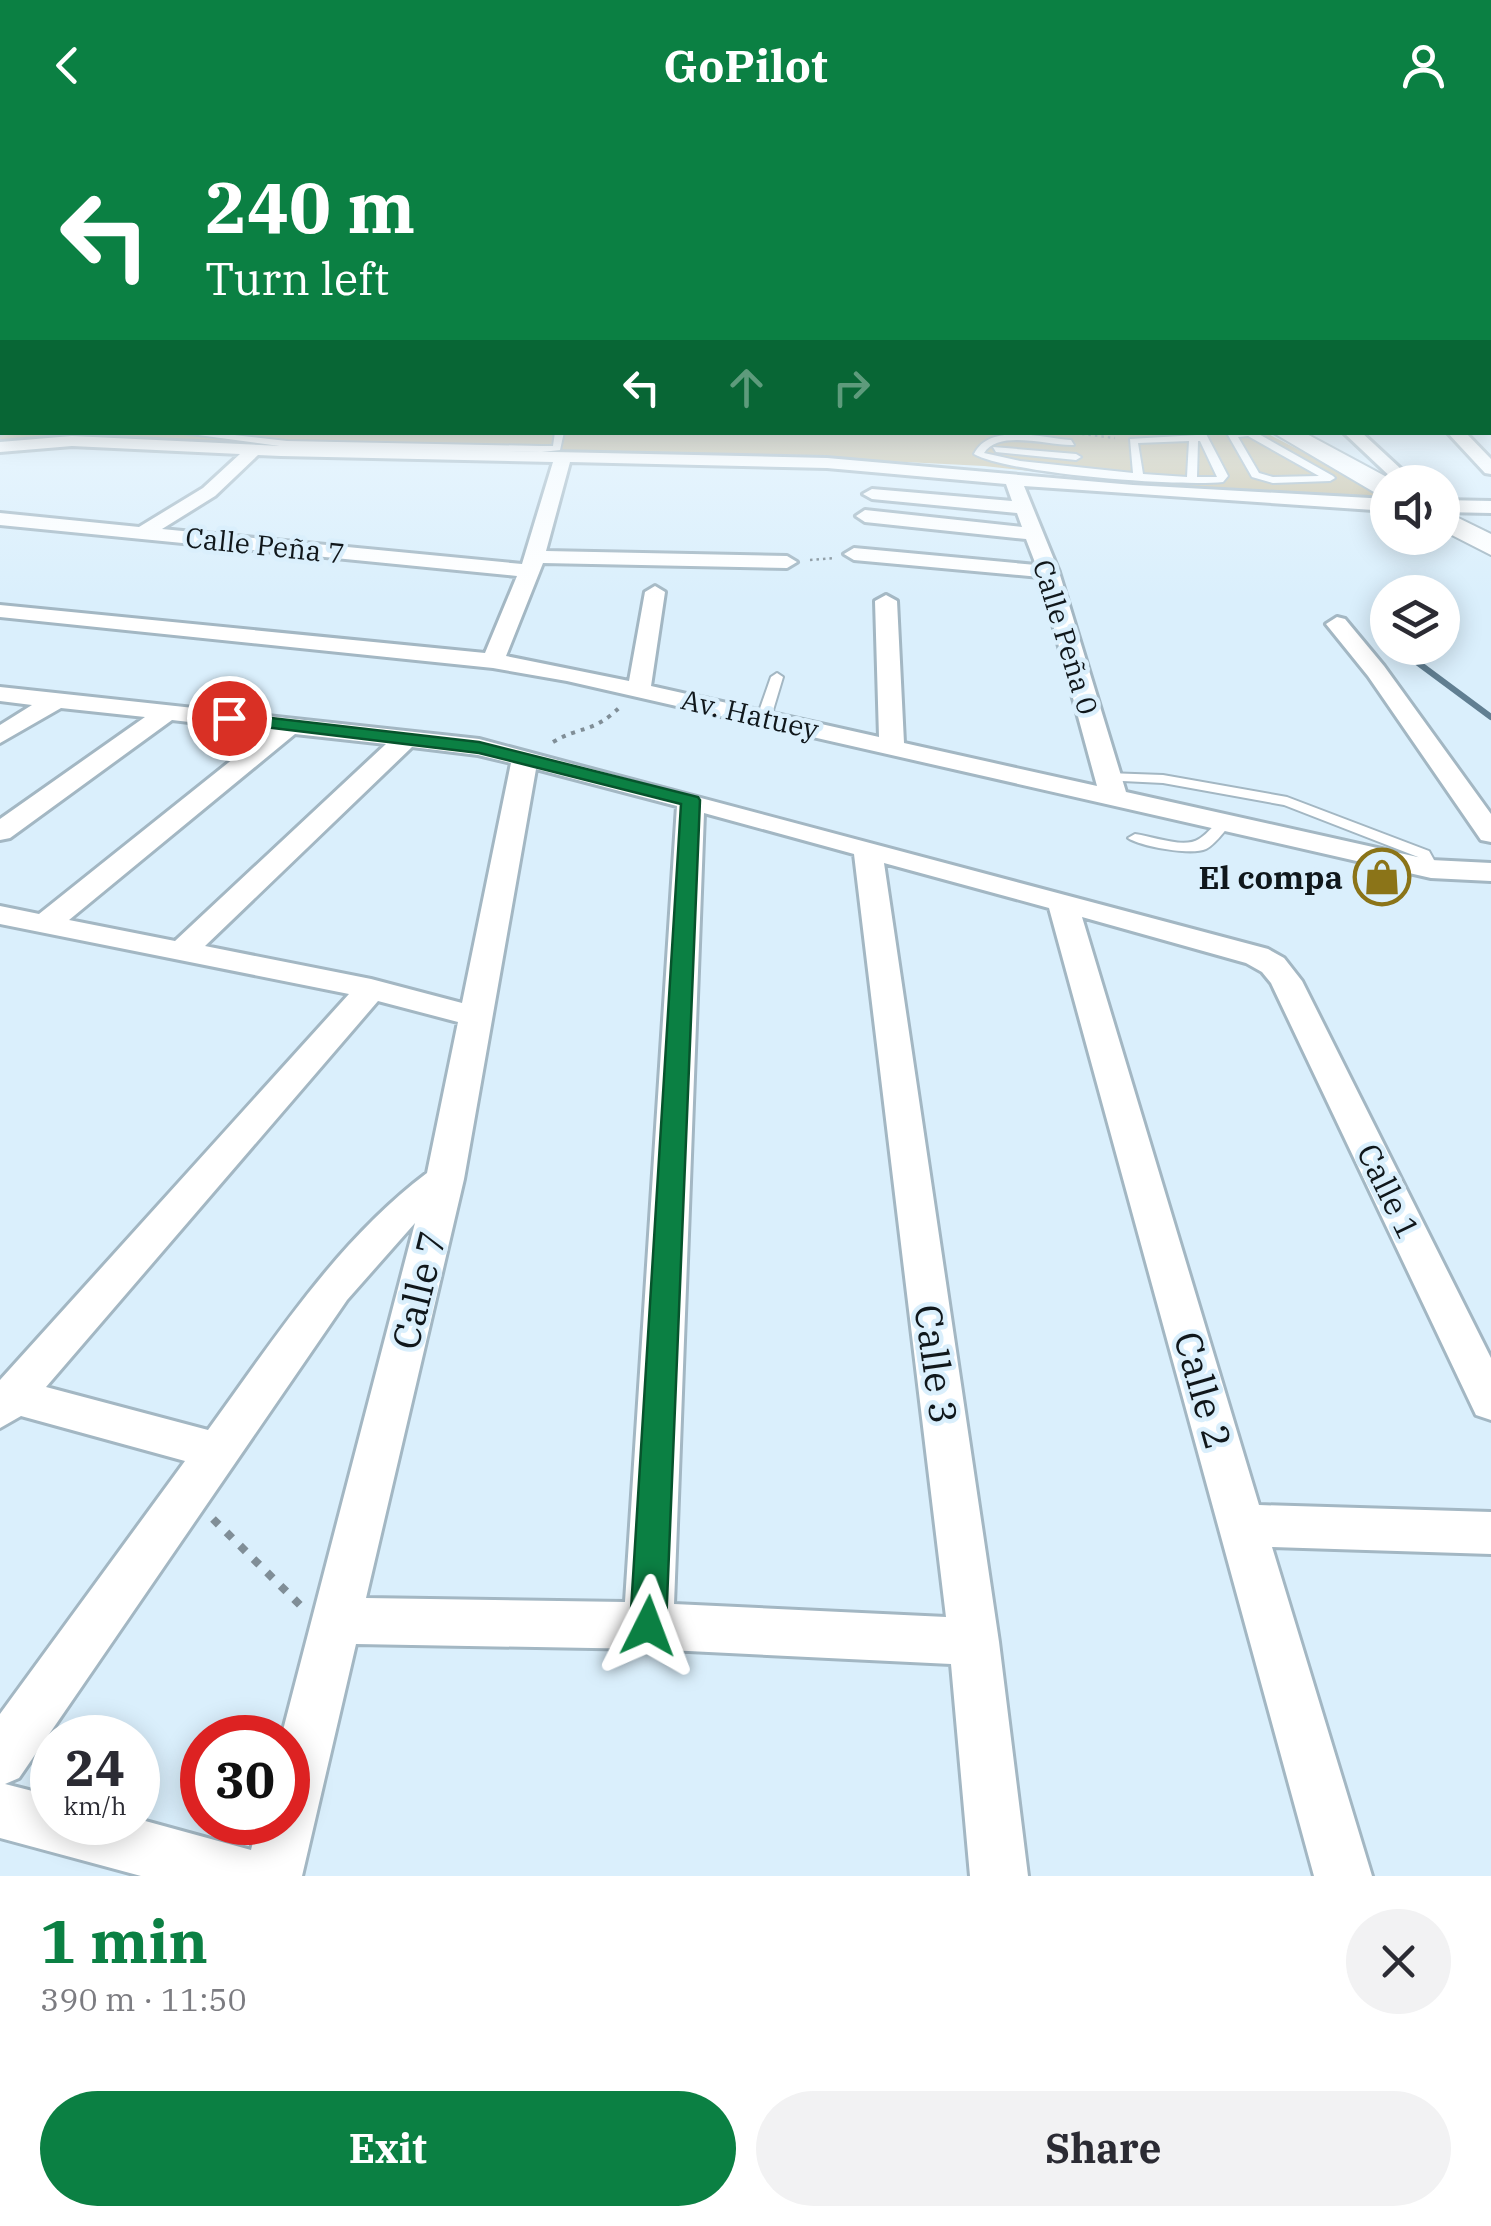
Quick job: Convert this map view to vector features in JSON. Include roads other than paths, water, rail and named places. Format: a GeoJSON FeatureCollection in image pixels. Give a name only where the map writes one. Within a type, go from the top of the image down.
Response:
{"type":"FeatureCollection","features":[{"type":"Feature","properties":{"kind":"main road"},"geometry":{"type":"LineString","coordinates":[[1292,436],[1370,478]]}},
{"type":"Feature","properties":{"kind":"main road"},"geometry":{"type":"LineString","coordinates":[[1315,436],[1371,465]]}},
{"type":"Feature","properties":{"kind":"main road"},"geometry":{"type":"LineString","coordinates":[[1460,516],[1491,531]]}},
{"type":"Feature","properties":{"kind":"main road"},"geometry":{"type":"LineString","coordinates":[[1460,522],[1491,546]]}},
{"type":"Feature","properties":{"kind":"street"},"geometry":{"type":"LineString","coordinates":[[1355,436],[1386,465]]}},
{"type":"Feature","properties":{"kind":"street"},"geometry":{"type":"LineString","coordinates":[[1459,436],[1491,468]]}},
{"type":"Feature","properties":{"kind":"street"},"geometry":{"type":"LineString","coordinates":[[0,447],[72,442],[255,450],[827,462],[1222,489],[1370,503]]}},
{"type":"Feature","properties":{"kind":"street"},"geometry":{"type":"LineString","coordinates":[[142,533],[209,492],[255,450]]}},
{"type":"Feature","properties":{"kind":"street"},"geometry":{"type":"LineString","coordinates":[[493,661],[532,564],[562,457]]}},
{"type":"Feature","properties":{"kind":"street","name":"Calle Peña 0"},"geometry":{"type":"LineString","coordinates":[[1012,477],[1049,572],[1111,788]]}},
{"type":"Feature","properties":{"kind":"street"},"geometry":{"type":"LineString","coordinates":[[872,494],[1024,508]]}},
{"type":"Feature","properties":{"kind":"street"},"geometry":{"type":"LineString","coordinates":[[1460,508],[1491,507]]}},
{"type":"Feature","properties":{"kind":"street"},"geometry":{"type":"LineString","coordinates":[[865,516],[1034,534]]}},
{"type":"Feature","properties":{"kind":"street","name":"Calle Peña 7"},"geometry":{"type":"LineString","coordinates":[[0,519],[532,564],[787,562]]}},
{"type":"Feature","properties":{"kind":"street"},"geometry":{"type":"LineString","coordinates":[[854,554],[1049,572]]}},
{"type":"Feature","properties":{"kind":"street"},"geometry":{"type":"LineString","coordinates":[[640,689],[655,592]]}},
{"type":"Feature","properties":{"kind":"street"},"geometry":{"type":"LineString","coordinates":[[886,601],[892,747]]}},
{"type":"Feature","properties":{"kind":"street","name":"Av. Hatuey"},"geometry":{"type":"LineString","coordinates":[[0,612],[493,661],[640,689],[892,747],[1111,788],[1224,823],[1430,869],[1491,872]]}},
{"type":"Feature","properties":{"kind":"street"},"geometry":{"type":"LineString","coordinates":[[1336,624],[1376,671],[1491,834]]}},
{"type":"Feature","properties":{"kind":"street"},"geometry":{"type":"LineString","coordinates":[[0,694],[479,747],[691,800],[1063,905]]}},
{"type":"Feature","properties":{"kind":"street"},"geometry":{"type":"LineString","coordinates":[[0,736],[55,701]]}},
{"type":"Feature","properties":{"kind":"street"},"geometry":{"type":"LineString","coordinates":[[0,832],[168,712]]}},
{"type":"Feature","properties":{"kind":"street"},"geometry":{"type":"LineString","coordinates":[[44,925],[290,726]]}},
{"type":"Feature","properties":{"kind":"street"},"geometry":{"type":"LineString","coordinates":[[182,951],[405,740]]}},
{"type":"Feature","properties":{"kind":"street","name":"Calle 7"},"geometry":{"type":"LineString","coordinates":[[310,1726],[446,1179],[525,759]]}},
{"type":"Feature","properties":{"kind":"street"},"geometry":{"type":"LineString","coordinates":[[648,1626],[691,800]]}},
{"type":"Feature","properties":{"kind":"street","name":"Calle 3"},"geometry":{"type":"LineString","coordinates":[[868,852],[974,1642],[999,1876]]}},
{"type":"Feature","properties":{"kind":"street","name":"Calle 1"},"geometry":{"type":"LineString","coordinates":[[1063,905],[1234,948],[1274,965],[1286,981],[1491,1402]]}},
{"type":"Feature","properties":{"kind":"street","name":"Calle 2"},"geometry":{"type":"LineString","coordinates":[[1063,905],[1343,1876]]}},
{"type":"Feature","properties":{"kind":"street"},"geometry":{"type":"LineString","coordinates":[[0,915],[371,989],[475,1016]]}},
{"type":"Feature","properties":{"kind":"street"},"geometry":{"type":"LineString","coordinates":[[216,1451],[6,1403],[371,989]]}},
{"type":"Feature","properties":{"kind":"street"},"geometry":{"type":"LineString","coordinates":[[0,1759],[333,1289],[400,1214],[446,1179]]}},
{"type":"Feature","properties":{"kind":"street"},"geometry":{"type":"LineString","coordinates":[[1243,1525],[1491,1533]]}},
{"type":"Feature","properties":{"kind":"street"},"geometry":{"type":"LineString","coordinates":[[333,1634],[648,1626],[974,1642]]}},
{"type":"Feature","properties":{"kind":"street"},"geometry":{"type":"LineString","coordinates":[[0,1810],[246,1876]]}},
{"type":"Feature","properties":{"kind":"street","name":"Calle 7"},"geometry":{"type":"LineString","coordinates":[[273,1876],[281,1845]]}},
{"type":"Feature","properties":{"kind":"lane"},"geometry":{"type":"LineString","coordinates":[[226,436],[302,444],[541,450],[557,448],[559,436]]}},
{"type":"Feature","properties":{"kind":"lane"},"geometry":{"type":"LineString","coordinates":[[1138,475],[1133,441],[1192,436]]}},
{"type":"Feature","properties":{"kind":"lane"},"geometry":{"type":"LineString","coordinates":[[1192,480],[1198,436]]}},
{"type":"Feature","properties":{"kind":"lane"},"geometry":{"type":"LineString","coordinates":[[1071,438],[992,438],[979,454],[992,460],[1192,480],[1222,489],[1222,476],[1198,436]]}},
{"type":"Feature","properties":{"kind":"lane"},"geometry":{"type":"LineString","coordinates":[[1233,436],[1254,475],[1273,480],[1330,478],[1254,436]]}},
{"type":"Feature","properties":{"kind":"lane"},"geometry":{"type":"LineString","coordinates":[[981,447],[1076,457]]}},
{"type":"Feature","properties":{"kind":"lane"},"geometry":{"type":"LineString","coordinates":[[764,718],[777,677]]}},
{"type":"Feature","properties":{"kind":"lane"},"geometry":{"type":"LineString","coordinates":[[1111,788],[1163,779],[1288,802],[1417,850],[1424,854],[1430,869]]}},
{"type":"Feature","properties":{"kind":"lane"},"geometry":{"type":"LineString","coordinates":[[1135,838],[1186,847],[1202,845],[1224,823]]}},
{"type":"Feature","properties":{"kind":"waterway"},"geometry":{"type":"LineString","coordinates":[[1421,665],[1491,717]]}},
{"type":"Feature","properties":{"kind":"place","name":"El compa"},"geometry":{"type":"Point","coordinates":[1382,877]}}]}
